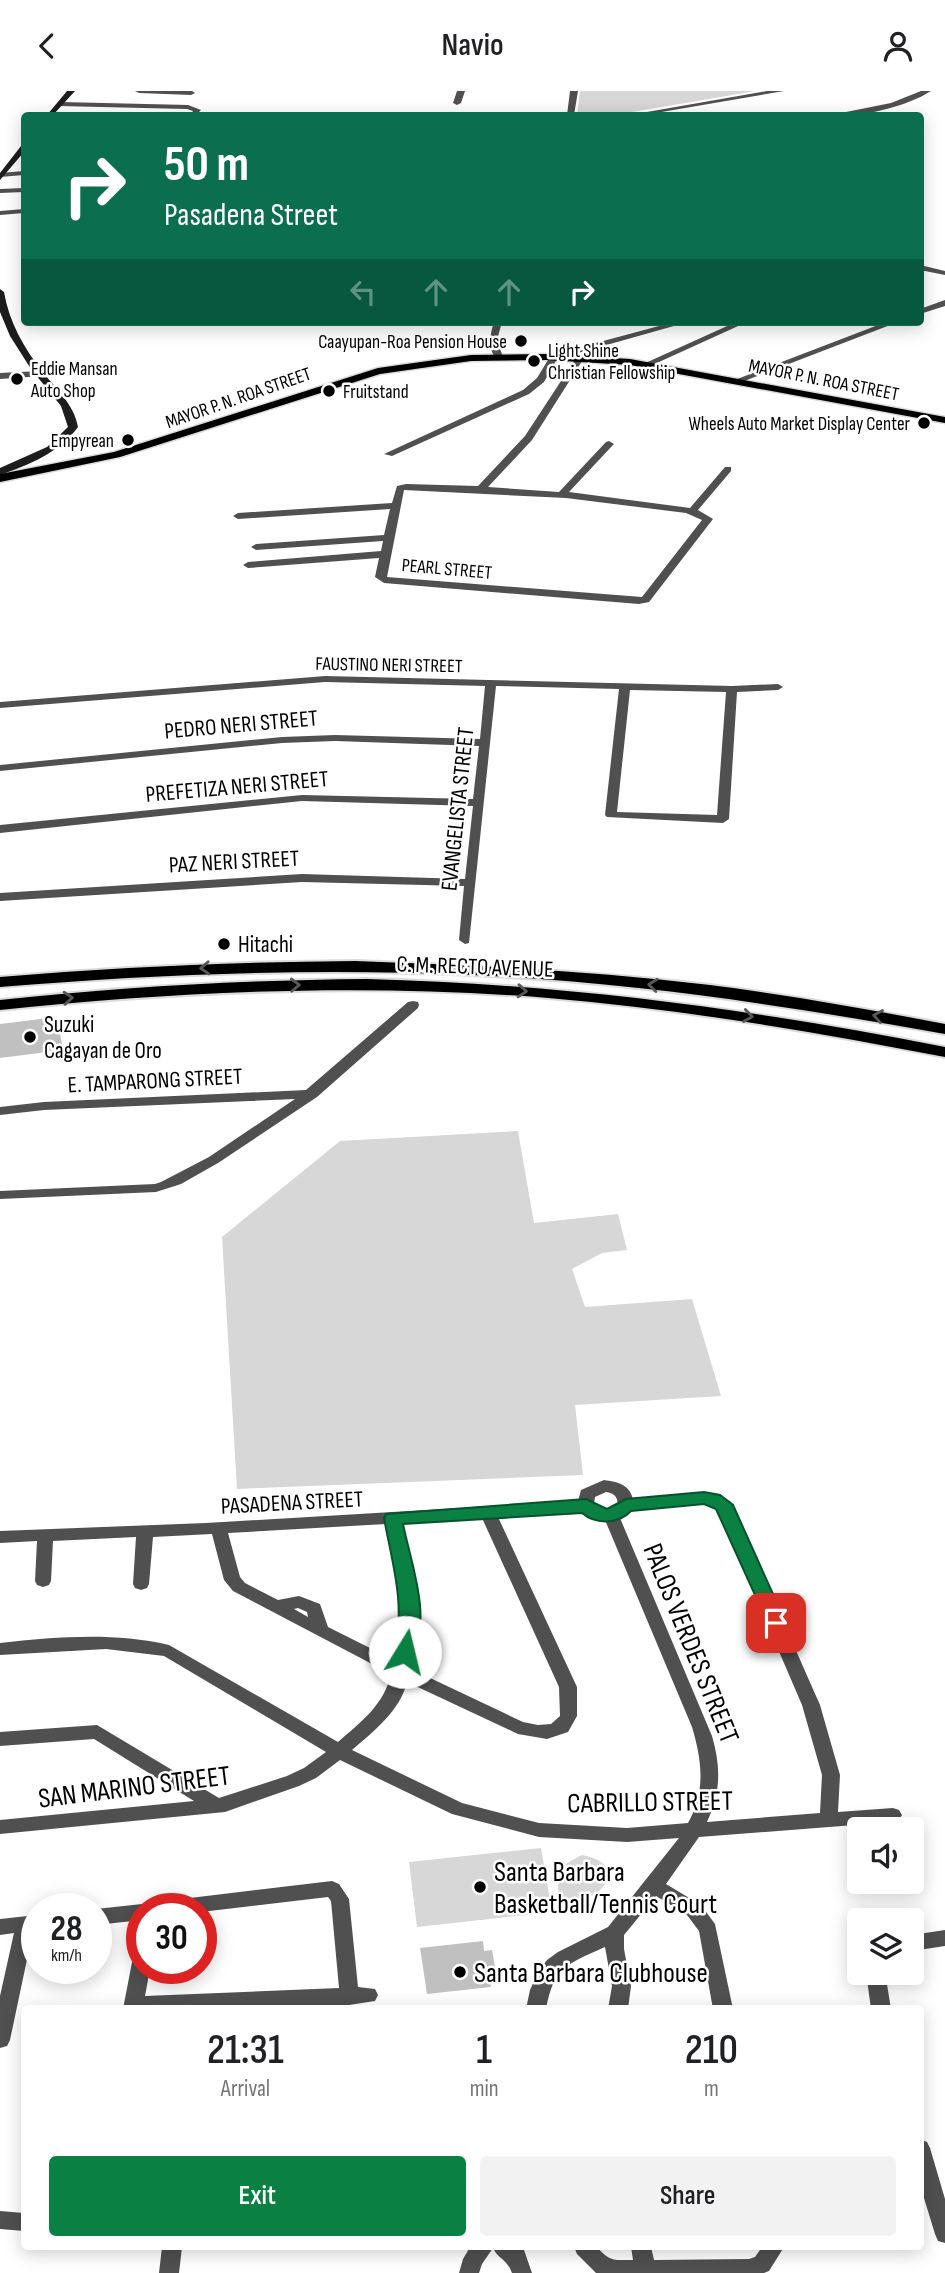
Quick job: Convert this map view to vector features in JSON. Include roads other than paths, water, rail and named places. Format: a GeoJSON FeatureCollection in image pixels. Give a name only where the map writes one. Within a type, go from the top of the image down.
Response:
{"type":"FeatureCollection","features":[{"type":"Feature","properties":{"kind":"highway","name":"C. M. RECTO AVENUE"},"geometry":{"type":"LineString","coordinates":[[0,982],[217,967],[340,965],[439,969],[567,976],[709,991],[830,1008],[945,1029]]}},
{"type":"Feature","properties":{"kind":"highway"},"geometry":{"type":"LineString","coordinates":[[438,988],[439,969]]}},
{"type":"Feature","properties":{"kind":"highway","name":"C. M. RECTO AVENUE"},"geometry":{"type":"LineString","coordinates":[[0,1005],[159,991],[304,985],[438,988],[578,995],[657,1004],[754,1017],[945,1052]]}},
{"type":"Feature","properties":{"kind":"main road"},"geometry":{"type":"LineString","coordinates":[[53,112],[71,91]]}},
{"type":"Feature","properties":{"kind":"main road"},"geometry":{"type":"LineString","coordinates":[[0,176],[21,152]]}},
{"type":"Feature","properties":{"kind":"main road"},"geometry":{"type":"LineString","coordinates":[[0,292],[2,308],[9,325],[39,374],[69,413],[73,427],[56,445],[0,472]]}},
{"type":"Feature","properties":{"kind":"main road","name":"MAYOR P. N. ROA STREET"},"geometry":{"type":"LineString","coordinates":[[0,478],[70,466],[147,446],[378,371],[439,361],[499,357],[580,358],[645,365],[945,420]]}},
{"type":"Feature","properties":{"kind":"street"},"geometry":{"type":"LineString","coordinates":[[139,91],[191,93]]}},
{"type":"Feature","properties":{"kind":"street"},"geometry":{"type":"LineString","coordinates":[[457,103],[461,91]]}},
{"type":"Feature","properties":{"kind":"street"},"geometry":{"type":"LineString","coordinates":[[570,112],[574,91]]}},
{"type":"Feature","properties":{"kind":"street"},"geometry":{"type":"LineString","coordinates":[[652,112],[780,91]]}},
{"type":"Feature","properties":{"kind":"street"},"geometry":{"type":"LineString","coordinates":[[852,112],[893,105],[927,91]]}},
{"type":"Feature","properties":{"kind":"street"},"geometry":{"type":"LineString","coordinates":[[61,104],[192,107],[197,110],[195,112]]}},
{"type":"Feature","properties":{"kind":"street"},"geometry":{"type":"LineString","coordinates":[[0,176],[21,173]]}},
{"type":"Feature","properties":{"kind":"street"},"geometry":{"type":"LineString","coordinates":[[0,191],[21,190]]}},
{"type":"Feature","properties":{"kind":"street"},"geometry":{"type":"LineString","coordinates":[[0,213],[21,211]]}},
{"type":"Feature","properties":{"kind":"street"},"geometry":{"type":"LineString","coordinates":[[924,268],[945,273]]}},
{"type":"Feature","properties":{"kind":"street"},"geometry":{"type":"LineString","coordinates":[[924,311],[945,303]]}},
{"type":"Feature","properties":{"kind":"street"},"geometry":{"type":"LineString","coordinates":[[495,326],[493,340],[499,357]]}},
{"type":"Feature","properties":{"kind":"street"},"geometry":{"type":"LineString","coordinates":[[389,454],[526,392],[541,380],[554,357],[648,326]]}},
{"type":"Feature","properties":{"kind":"street"},"geometry":{"type":"LineString","coordinates":[[645,365],[734,326]]}},
{"type":"Feature","properties":{"kind":"street"},"geometry":{"type":"LineString","coordinates":[[736,381],[883,326]]}},
{"type":"Feature","properties":{"kind":"street"},"geometry":{"type":"LineString","coordinates":[[481,489],[529,437],[580,358]]}},
{"type":"Feature","properties":{"kind":"street"},"geometry":{"type":"LineString","coordinates":[[0,376],[39,374]]}},
{"type":"Feature","properties":{"kind":"street"},"geometry":{"type":"LineString","coordinates":[[562,494],[609,444]]}},
{"type":"Feature","properties":{"kind":"street"},"geometry":{"type":"LineString","coordinates":[[238,516],[394,506],[400,488],[406,487],[562,494],[623,500],[692,512],[728,469]]}},
{"type":"Feature","properties":{"kind":"street","name":"PEARL STREET"},"geometry":{"type":"LineString","coordinates":[[394,506],[380,577],[384,580],[639,601],[645,600],[708,519],[692,512]]}},
{"type":"Feature","properties":{"kind":"street"},"geometry":{"type":"LineString","coordinates":[[257,547],[389,538]]}},
{"type":"Feature","properties":{"kind":"street"},"geometry":{"type":"LineString","coordinates":[[248,565],[386,554]]}},
{"type":"Feature","properties":{"kind":"street","name":"FAUSTINO NERI STREET"},"geometry":{"type":"LineString","coordinates":[[0,705],[326,679],[732,689],[778,687]]}},
{"type":"Feature","properties":{"kind":"street","name":"EVANGELISTA STREET"},"geometry":{"type":"LineString","coordinates":[[465,940],[491,683]]}},
{"type":"Feature","properties":{"kind":"street"},"geometry":{"type":"LineString","coordinates":[[625,686],[611,815],[723,819],[732,689]]}},
{"type":"Feature","properties":{"kind":"street","name":"PEDRO NERI STREET"},"geometry":{"type":"LineString","coordinates":[[0,768],[282,740],[335,738],[485,743]]}},
{"type":"Feature","properties":{"kind":"street","name":"PREFETIZA NERI STREET"},"geometry":{"type":"LineString","coordinates":[[0,829],[302,798],[479,803]]}},
{"type":"Feature","properties":{"kind":"street","name":"PAZ NERI STREET"},"geometry":{"type":"LineString","coordinates":[[0,897],[302,878],[471,883]]}},
{"type":"Feature","properties":{"kind":"street"},"geometry":{"type":"LineString","coordinates":[[0,1195],[156,1188],[189,1175],[312,1094],[413,1006]]}},
{"type":"Feature","properties":{"kind":"street","name":"E. TAMPARONG STREET"},"geometry":{"type":"LineString","coordinates":[[0,1111],[44,1106],[312,1094]]}},
{"type":"Feature","properties":{"kind":"street"},"geometry":{"type":"LineString","coordinates":[[604,1486],[622,1492],[627,1500],[626,1505],[619,1513],[600,1515],[586,1506],[587,1494],[604,1486]]}},
{"type":"Feature","properties":{"kind":"street"},"geometry":{"type":"LineString","coordinates":[[626,1505],[704,1498],[724,1505],[811,1705],[831,1775],[828,1820]]}},
{"type":"Feature","properties":{"kind":"street","name":"PASADENA STREET"},"geometry":{"type":"LineString","coordinates":[[0,1537],[218,1528],[586,1506]]}},
{"type":"Feature","properties":{"kind":"street"},"geometry":{"type":"LineString","coordinates":[[218,1528],[232,1580],[239,1587],[400,1672],[523,1728],[547,1733],[566,1723],[571,1709],[568,1687],[488,1513]]}},
{"type":"Feature","properties":{"kind":"street","name":"PALOS VERDES STREET"},"geometry":{"type":"LineString","coordinates":[[537,2005],[542,1983],[560,1960],[615,1932],[678,1853],[707,1803],[710,1783],[708,1752],[692,1704],[611,1515]]}},
{"type":"Feature","properties":{"kind":"street","name":"SAN MARINO STREET"},"geometry":{"type":"LineString","coordinates":[[0,1827],[237,1802],[310,1773],[339,1751],[379,1716],[396,1691],[410,1624],[410,1609],[393,1518]]}},
{"type":"Feature","properties":{"kind":"street"},"geometry":{"type":"LineString","coordinates":[[141,1584],[145,1531]]}},
{"type":"Feature","properties":{"kind":"street"},"geometry":{"type":"LineString","coordinates":[[43,1581],[45,1536]]}},
{"type":"Feature","properties":{"kind":"street","name":"CABRILLO STREET"},"geometry":{"type":"LineString","coordinates":[[0,1649],[106,1642],[146,1645],[169,1651],[339,1751],[458,1809],[540,1831],[627,1835],[893,1815]]}},
{"type":"Feature","properties":{"kind":"street"},"geometry":{"type":"LineString","coordinates":[[0,1739],[97,1732],[217,1806]]}},
{"type":"Feature","properties":{"kind":"street"},"geometry":{"type":"LineString","coordinates":[[652,1885],[694,1910],[708,1929],[722,2005]]}},
{"type":"Feature","properties":{"kind":"street"},"geometry":{"type":"LineString","coordinates":[[217,1903],[332,1889],[340,1899],[359,1996],[218,2005]]}},
{"type":"Feature","properties":{"kind":"street"},"geometry":{"type":"LineString","coordinates":[[0,1927],[21,1925]]}},
{"type":"Feature","properties":{"kind":"street"},"geometry":{"type":"LineString","coordinates":[[615,1932],[614,1947],[623,1981],[619,2005]]}},
{"type":"Feature","properties":{"kind":"street"},"geometry":{"type":"LineString","coordinates":[[924,1941],[945,1938]]}},
{"type":"Feature","properties":{"kind":"street"},"geometry":{"type":"LineString","coordinates":[[0,2040],[21,1961]]}},
{"type":"Feature","properties":{"kind":"street"},"geometry":{"type":"LineString","coordinates":[[134,2005],[138,1984]]}},
{"type":"Feature","properties":{"kind":"street"},"geometry":{"type":"LineString","coordinates":[[875,1985],[880,2005]]}},
{"type":"Feature","properties":{"kind":"street"},"geometry":{"type":"LineString","coordinates":[[924,2162],[945,2235]]}},
{"type":"Feature","properties":{"kind":"street"},"geometry":{"type":"LineString","coordinates":[[0,2220],[21,2222]]}},
{"type":"Feature","properties":{"kind":"street"},"geometry":{"type":"LineString","coordinates":[[169,2273],[172,2250]]}},
{"type":"Feature","properties":{"kind":"street"},"geometry":{"type":"LineString","coordinates":[[470,2273],[473,2259],[480,2250]]}},
{"type":"Feature","properties":{"kind":"street"},"geometry":{"type":"LineString","coordinates":[[507,2250],[517,2257],[522,2273]]}},
{"type":"Feature","properties":{"kind":"street"},"geometry":{"type":"LineString","coordinates":[[587,2250],[609,2270],[645,2271],[750,2269],[762,2264],[773,2250]]}},
{"type":"Feature","properties":{"kind":"street"},"geometry":{"type":"LineString","coordinates":[[642,2250],[645,2271]]}},
{"type":"Feature","properties":{"kind":"place","name":"Caayupan-Roa Pension House"},"geometry":{"type":"Point","coordinates":[521,341]}},
{"type":"Feature","properties":{"kind":"place","name":"Light Shine Christian Fellowship"},"geometry":{"type":"Point","coordinates":[534,361]}},
{"type":"Feature","properties":{"kind":"place","name":"Eddie Mansan Auto Shop"},"geometry":{"type":"Point","coordinates":[17,379]}},
{"type":"Feature","properties":{"kind":"place","name":"Fruitstand"},"geometry":{"type":"Point","coordinates":[329,391]}},
{"type":"Feature","properties":{"kind":"place","name":"Wheels Auto Market Display Center"},"geometry":{"type":"Point","coordinates":[924,423]}},
{"type":"Feature","properties":{"kind":"place","name":"Empyrean"},"geometry":{"type":"Point","coordinates":[128,440]}},
{"type":"Feature","properties":{"kind":"place","name":"Hitachi"},"geometry":{"type":"Point","coordinates":[224,944]}},
{"type":"Feature","properties":{"kind":"place","name":"Suzuki Cagayan de Oro"},"geometry":{"type":"Point","coordinates":[30,1037]}},
{"type":"Feature","properties":{"kind":"place","name":"Santa Barbara Basketball/Tennis Court"},"geometry":{"type":"Point","coordinates":[480,1887]}},
{"type":"Feature","properties":{"kind":"place","name":"Santa Barbara Clubhouse"},"geometry":{"type":"Point","coordinates":[460,1972]}}]}
